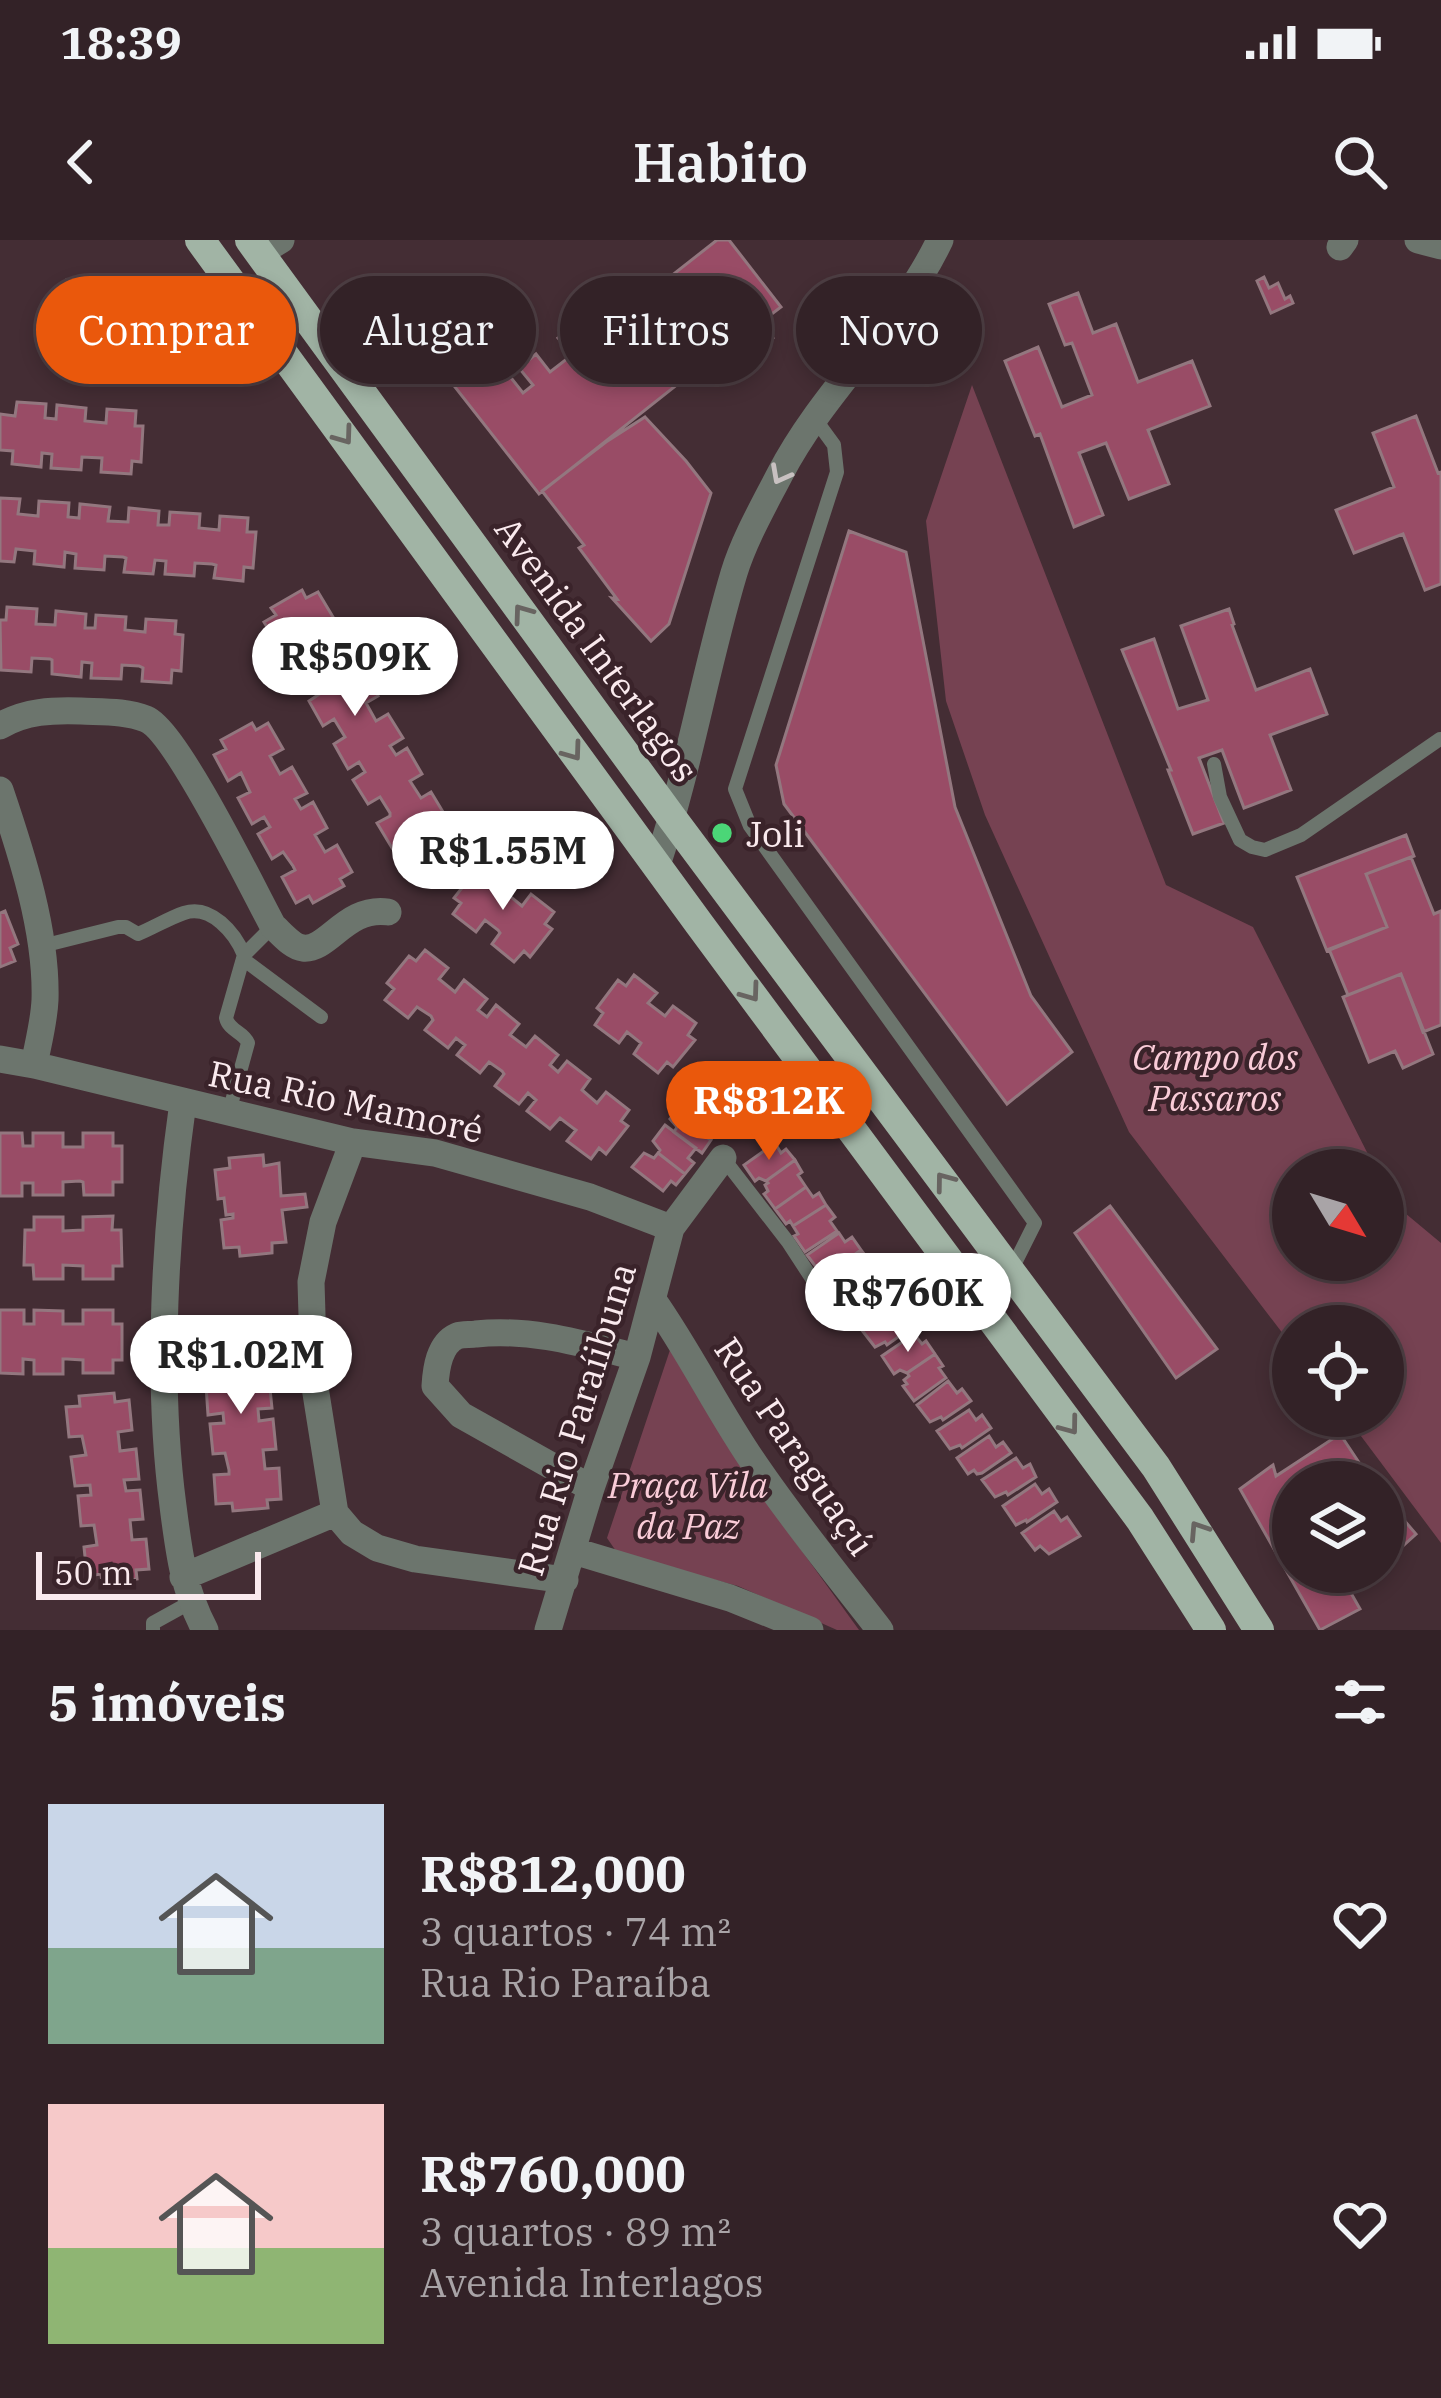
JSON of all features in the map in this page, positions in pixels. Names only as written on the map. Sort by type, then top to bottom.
[{"type":"main road","points":[[200,240],[1139,1519],[1211,1630]]},
{"type":"main road","name":"Avenida Interlagos","points":[[263,244],[672,818],[1156,1467],[1259,1630]]},
{"type":"street","points":[[657,865],[735,568],[782,470],[900,308],[940,240]]},
{"type":"street","points":[[1418,240],[1441,245]]},
{"type":"street","points":[[0,726],[49,710],[114,713],[157,725],[178,752],[273,926],[296,946],[308,948],[361,914],[388,912]]},
{"type":"street","points":[[0,790],[43,946],[45,1002],[34,1065]]},
{"type":"street","name":"Rua Rio Mamoré","points":[[0,1059],[353,1142],[435,1153],[590,1197],[671,1228]]},
{"type":"street","points":[[183,1102],[173,1168],[164,1363],[169,1474],[187,1589],[205,1630]]},
{"type":"street","points":[[353,1142],[323,1222],[311,1282],[314,1381],[335,1513],[352,1534],[377,1548],[416,1559],[565,1580]]},
{"type":"street","points":[[671,1228],[723,1158]]},
{"type":"street","name":"Rua Rio Paraíibuna","points":[[548,1630],[591,1488],[638,1357],[671,1228]]},
{"type":"street","name":"Rua Paraguaçú","points":[[653,1300],[756,1466],[880,1630]]},
{"type":"street","points":[[591,1488],[461,1415],[435,1386],[436,1369],[455,1336],[490,1333],[540,1334],[638,1357]]},
{"type":"street","points":[[187,1589],[335,1513]]},
{"type":"street","points":[[574,1551],[730,1598],[810,1630]]},
{"type":"lane","points":[[815,419],[834,445],[837,472],[735,789],[750,826],[1035,1222],[1011,1271]]},
{"type":"lane","points":[[1214,764],[1220,796],[1240,840],[1265,850],[1301,835],[1440,739]]},
{"type":"lane","points":[[43,946],[118,927],[138,934],[181,914],[208,914],[242,953],[321,1017]]},
{"type":"lane","points":[[229,1113],[248,1043],[226,1018],[242,953],[273,926]]},
{"type":"lane","points":[[723,1158],[788,1242],[839,1320]]},
{"type":"lane","points":[[153,1630],[153,1623],[187,1589]]},
{"type":"green space","name":"Campo dos Passaros","points":[[972,385],[1166,885],[1253,927],[1365,1149],[1272,1149],[1272,1281],[1404,1281],[1404,1212],[1441,1243],[1441,1543],[1404,1494],[1404,1461],[1380,1461],[1362,1437],[1404,1437],[1404,1305],[1272,1305],[1272,1319],[1129,1132],[985,815],[946,701],[926,521]]},
{"type":"green space","name":"Praça Vila da Paz","points":[[670,1350],[747,1475],[859,1630],[837,1630],[738,1586],[618,1554],[607,1538]]},
{"type":"building","points":[[717,240],[729,240],[757,276],[671,276]]},
{"type":"building","points":[[1264,277],[1269,288],[1278,283],[1285,299],[1290,296],[1293,303],[1271,313],[1257,281]]},
{"type":"building","points":[[1078,293],[1093,333],[1116,324],[1138,382],[1192,361],[1210,406],[1148,430],[1169,484],[1129,499],[1106,443],[1079,453],[1103,515],[1074,527],[1040,434],[1035,436],[1005,361],[1038,347],[1062,407],[1092,395],[1072,343],[1065,345],[1049,304]]},
{"type":"building","points":[[536,354],[550,372],[560,364],[560,384],[678,384],[539,494],[453,384],[516,384],[523,393],[536,384]]},
{"type":"building","points":[[17,402],[46,404],[45,418],[56,419],[57,405],[86,408],[85,421],[106,423],[107,409],[136,411],[135,426],[143,426],[141,462],[132,461],[131,474],[101,472],[102,458],[82,457],[81,470],[51,468],[52,454],[42,453],[41,467],[12,464],[13,451],[0,450],[0,414],[15,416]]},
{"type":"building","points":[[1416,416],[1441,472],[1441,584],[1425,590],[1403,534],[1354,553],[1336,510],[1394,487],[1373,433]]},
{"type":"building","points":[[645,417],[711,493],[669,624],[651,641],[612,598],[617,599],[579,548],[584,545],[542,491]]},
{"type":"building","points":[[0,498],[20,499],[18,514],[38,516],[39,501],[69,503],[68,517],[79,518],[80,504],[110,507],[108,521],[128,522],[129,508],[159,511],[158,525],[169,525],[170,512],[200,514],[199,528],[219,530],[220,516],[248,518],[247,532],[256,532],[253,568],[244,567],[243,581],[214,578],[216,565],[212,564],[195,563],[194,576],[165,574],[166,561],[155,560],[153,574],[124,572],[123,557],[105,556],[104,570],[75,568],[76,554],[65,552],[64,567],[34,564],[35,551],[16,549],[14,562],[0,561]]},
{"type":"building","points":[[849,531],[906,552],[955,807],[1031,996],[1072,1052],[1007,1104],[784,804],[776,765]]},
{"type":"building","points":[[302,590],[306,598],[318,592],[333,617],[321,624],[332,643],[343,636],[358,660],[345,667],[351,676],[362,670],[378,696],[366,703],[376,721],[388,714],[403,738],[390,746],[396,755],[407,748],[422,774],[410,781],[421,798],[431,792],[446,817],[434,824],[438,831],[408,850],[403,841],[392,848],[377,823],[390,813],[380,797],[368,804],[353,780],[365,772],[359,762],[348,769],[334,744],[345,737],[334,719],[323,726],[309,701],[321,693],[315,684],[303,691],[288,666],[300,659],[290,641],[279,647],[264,622],[276,615],[271,608]]},
{"type":"building","points":[[7,607],[37,609],[36,624],[55,625],[56,611],[86,614],[85,628],[95,628],[96,615],[126,617],[125,630],[145,632],[146,619],[176,621],[175,634],[183,635],[181,671],[172,670],[171,683],[142,681],[139,666],[122,665],[121,679],[91,678],[92,663],[82,662],[81,677],[52,674],[52,660],[32,658],[31,672],[1,670],[0,620],[6,620]]},
{"type":"building","points":[[1229,609],[1256,690],[1310,669],[1327,714],[1270,735],[1291,790],[1244,808],[1222,750],[1199,758],[1224,823],[1193,834],[1122,650],[1154,639],[1178,709],[1208,700],[1181,626]]},
{"type":"building","points":[[252,723],[256,730],[268,723],[283,749],[270,756],[280,774],[292,767],[307,793],[295,799],[301,809],[313,802],[327,828],[315,835],[325,852],[337,845],[352,872],[340,879],[344,886],[313,903],[309,896],[296,903],[282,877],[295,870],[293,866],[283,852],[272,859],[258,834],[270,827],[264,817],[252,824],[238,798],[250,792],[241,773],[228,781],[214,755],[226,749],[221,740]]},
{"type":"building","points":[[1406,835],[1414,856],[1366,874],[1387,927],[1327,951],[1297,877]]},
{"type":"building","points":[[1411,857],[1434,914],[1441,911],[1441,1025],[1423,1032],[1401,974],[1348,995],[1329,949],[1387,927],[1366,874]]},
{"type":"building","points":[[491,864],[515,882],[506,893],[522,906],[531,894],[554,912],[545,924],[552,929],[530,957],[524,951],[514,962],[492,944],[498,930],[485,920],[476,932],[453,914],[461,903],[454,898],[476,870],[483,875]]},
{"type":"building","points":[[5,911],[18,944],[10,948],[15,961],[0,967],[0,913]]},
{"type":"building","points":[[425,950],[448,968],[439,979],[455,992],[464,980],[487,999],[478,1010],[487,1017],[496,1005],[519,1024],[510,1035],[526,1047],[535,1036],[558,1055],[550,1065],[558,1072],[567,1061],[590,1079],[582,1090],[597,1103],[606,1092],[629,1110],[621,1121],[628,1126],[606,1154],[599,1148],[591,1159],[567,1141],[576,1130],[560,1118],[550,1129],[527,1111],[536,1100],[528,1093],[519,1104],[495,1086],[502,1071],[489,1062],[480,1073],[457,1055],[465,1045],[456,1038],[448,1048],[425,1030],[431,1016],[417,1007],[408,1018],[385,1000],[394,989],[387,983],[409,956],[416,961]]},
{"type":"building","points":[[1401,974],[1433,1054],[1403,1068],[1395,1051],[1369,1062],[1343,997]]},
{"type":"building","points":[[634,975],[657,993],[648,1003],[665,1016],[673,1006],[696,1023],[688,1035],[695,1040],[673,1067],[667,1062],[658,1073],[634,1054],[641,1043],[627,1032],[619,1043],[595,1025],[603,1013],[597,1008],[618,980],[626,986]]},
{"type":"building","points":[[707,1071],[734,1083],[712,1110],[708,1107],[699,1115],[683,1103]]},
{"type":"building","points":[[734,1083],[745,1091],[740,1098],[751,1105],[727,1135],[711,1123],[716,1112],[712,1110]]},
{"type":"building","points":[[683,1103],[714,1126],[702,1153],[674,1132],[677,1127],[670,1119]]},
{"type":"building","points":[[665,1125],[696,1148],[688,1158],[694,1163],[685,1174],[658,1153],[653,1141]]},
{"type":"building","points":[[0,1133],[22,1133],[23,1146],[33,1146],[33,1133],[63,1133],[63,1147],[83,1147],[83,1133],[113,1133],[113,1146],[122,1146],[122,1182],[113,1182],[113,1195],[84,1195],[80,1181],[63,1182],[63,1195],[33,1195],[33,1183],[22,1183],[22,1196],[0,1196]]},
{"type":"building","points":[[775,1143],[781,1153],[786,1149],[795,1160],[766,1181],[755,1181],[744,1165]]},
{"type":"building","points":[[644,1153],[654,1158],[658,1153],[685,1174],[663,1191],[632,1167]]},
{"type":"building","points":[[263,1155],[264,1166],[279,1163],[281,1196],[305,1194],[307,1207],[282,1210],[286,1242],[272,1243],[272,1253],[240,1256],[239,1247],[224,1248],[221,1220],[233,1214],[226,1215],[224,1198],[218,1199],[215,1170],[230,1168],[229,1158]]},
{"type":"building","points":[[795,1160],[806,1187],[775,1209],[764,1194],[766,1181]]},
{"type":"building","points":[[806,1187],[813,1197],[819,1193],[826,1205],[793,1226],[790,1221],[786,1224],[775,1209]]},
{"type":"building","points":[[826,1205],[835,1217],[830,1221],[837,1231],[805,1252],[793,1226]]},
{"type":"building","points":[[1110,1206],[1217,1349],[1176,1378],[1075,1233]]},
{"type":"building","points":[[113,1216],[112,1230],[121,1230],[122,1266],[113,1266],[113,1279],[83,1279],[83,1266],[63,1265],[63,1279],[34,1279],[33,1265],[24,1265],[25,1230],[34,1230],[34,1217],[63,1217],[63,1231],[83,1230],[83,1217]]},
{"type":"building","points":[[839,1233],[845,1242],[852,1237],[861,1250],[827,1274],[819,1271],[807,1255]]},
{"type":"building","points":[[861,1250],[870,1262],[864,1266],[871,1275],[838,1297],[826,1281],[827,1274]]},
{"type":"building","points":[[873,1277],[880,1286],[885,1282],[894,1294],[865,1314],[852,1316],[840,1299]]},
{"type":"building","points":[[893,1307],[902,1318],[908,1314],[915,1325],[887,1345],[875,1347],[861,1329]]},
{"type":"building","points":[[0,1310],[24,1310],[24,1324],[34,1324],[34,1310],[63,1311],[63,1324],[83,1324],[83,1310],[113,1310],[113,1324],[122,1324],[122,1360],[113,1360],[113,1373],[83,1373],[83,1360],[63,1359],[63,1374],[34,1374],[34,1360],[23,1359],[23,1374],[0,1373]]},
{"type":"building","points":[[250,1322],[251,1331],[265,1330],[267,1360],[252,1361],[254,1380],[269,1379],[272,1408],[258,1409],[259,1421],[273,1419],[276,1449],[263,1450],[265,1469],[279,1468],[281,1499],[267,1500],[268,1508],[233,1511],[232,1503],[216,1504],[214,1475],[229,1474],[229,1470],[225,1453],[213,1454],[210,1424],[224,1423],[223,1413],[208,1415],[206,1385],[218,1384],[217,1370],[213,1362],[203,1363],[200,1335],[215,1334],[214,1325]]},
{"type":"building","points":[[914,1334],[935,1354],[907,1373],[894,1374],[882,1356]]},
{"type":"building","points":[[935,1354],[946,1378],[914,1401],[903,1386],[907,1373]]},
{"type":"building","points":[[948,1381],[971,1401],[943,1420],[930,1422],[917,1405]]},
{"type":"building","points":[[114,1393],[115,1402],[129,1400],[132,1430],[118,1432],[120,1451],[136,1449],[139,1479],[124,1480],[126,1491],[140,1490],[143,1519],[130,1520],[132,1540],[146,1539],[149,1569],[136,1570],[137,1579],[102,1583],[101,1574],[87,1576],[84,1547],[97,1545],[94,1525],[81,1526],[78,1496],[91,1495],[90,1485],[75,1486],[71,1457],[86,1455],[82,1436],[69,1437],[66,1407],[80,1406],[79,1396]]},
{"type":"building","points":[[969,1410],[976,1420],[982,1415],[991,1428],[962,1448],[950,1449],[937,1431]]},
{"type":"building","points":[[989,1436],[996,1447],[1003,1442],[1011,1453],[982,1473],[968,1474],[957,1458]]},
{"type":"building","points":[[1342,1437],[1358,1461],[1299,1461]]},
{"type":"building","points":[[1016,1458],[1023,1468],[1030,1464],[1036,1477],[1008,1495],[995,1497],[982,1480]]},
{"type":"building","points":[[1272,1466],[1272,1545],[1240,1489]]},
{"type":"building","points":[[1035,1484],[1042,1494],[1049,1489],[1057,1502],[1016,1525],[1003,1506]]},
{"type":"building","points":[[1054,1511],[1061,1521],[1067,1517],[1080,1536],[1049,1554],[1040,1546],[1035,1550],[1022,1533]]},
{"type":"building","points":[[1404,1520],[1416,1534],[1404,1545]]},
{"type":"building","points":[[1299,1593],[1351,1593],[1360,1609],[1320,1630]]},
{"type":"place","name":"Joli","points":[[722,833]]}]
